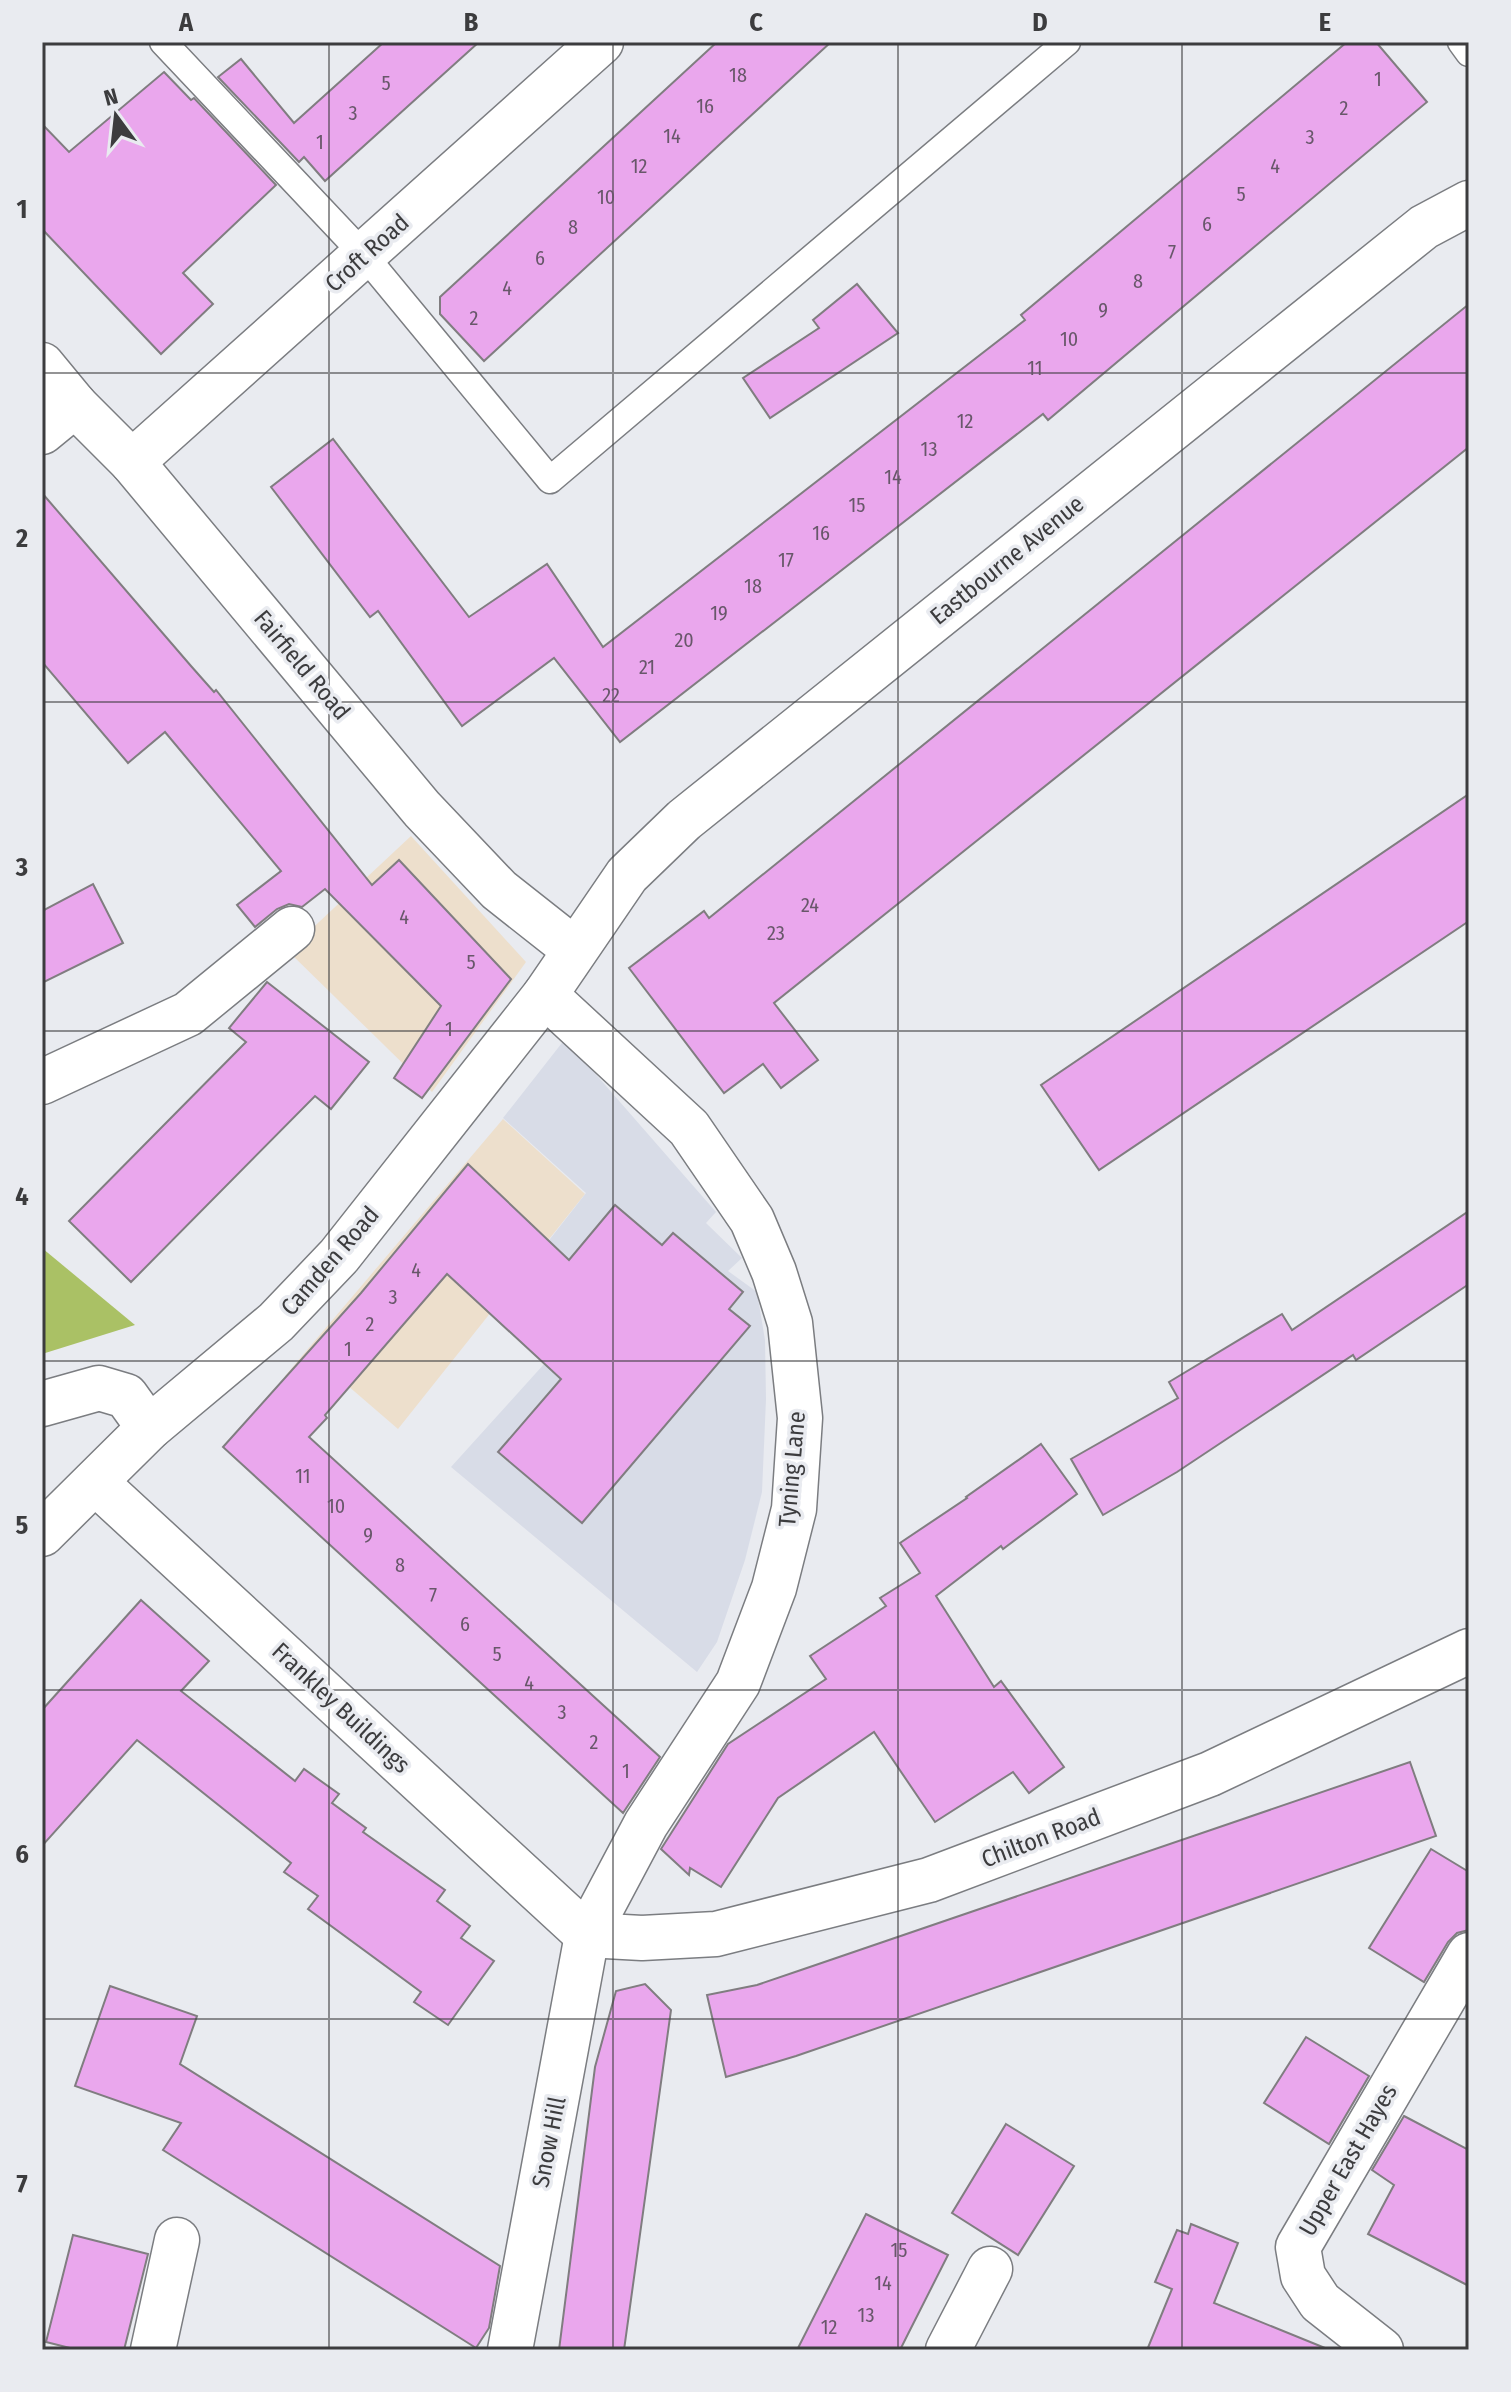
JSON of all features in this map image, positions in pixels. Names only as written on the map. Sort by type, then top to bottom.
[{"type":"street","name":"Croft Road","points":[[132,462],[601,42]]},
{"type":"street","name":"Eastbourne Avenue","points":[[575,950],[627,875],[684,820],[1424,227],[1469,203]]},
{"type":"street","name":"Fairfield Road","points":[[42,365],[75,405],[132,462],[422,809],[499,890],[575,950]]},
{"type":"street","points":[[42,432],[75,405]]},
{"type":"street","points":[[42,1082],[188,1014],[292,929]]},
{"type":"street","name":"Camden Road","points":[[42,1534],[149,1428],[276,1322],[339,1256],[545,995],[575,950]]},
{"type":"street","name":"Tyning Lane","points":[[545,995],[689,1128],[752,1220],[774,1272],[790,1323],[800,1418],[794,1509],[774,1588],[738,1683],[646,1824],[587,1935]]},
{"type":"street","points":[[42,1404],[99,1388],[126,1396],[149,1428]]},
{"type":"street","name":"Frankley Buildings","points":[[95,1482],[587,1935]]},
{"type":"street","name":"Chilton Road","points":[[587,1935],[642,1938],[716,1934],[929,1880],[1210,1774],[1469,1651]]},
{"type":"street","name":"Snow Hill","points":[[510,2350],[587,1935]]},
{"type":"street","name":"Upper East Hayes","points":[[1381,2350],[1320,2302],[1303,2276],[1298,2247],[1469,1955]]},
{"type":"street","points":[[153,2350],[177,2240]]},
{"type":"street","points":[[948,2350],[990,2269]]},
{"type":"lane","points":[[163,42],[364,255],[550,480],[1067,42]]},
{"type":"lane","points":[[1461,42],[1469,53]]},
{"type":"shaded area","points":[[411,836],[526,962],[432,1092],[288,951]]},
{"type":"shaded area","points":[[565,1039],[716,1212],[706,1223],[742,1258],[728,1271],[757,1292],[765,1340],[762,1492],[745,1560],[717,1642],[697,1672],[451,1467],[572,1333],[518,1280],[586,1193],[503,1118]]},
{"type":"shaded area","points":[[503,1119],[585,1194],[398,1429],[340,1379],[317,1407],[285,1376]]},
{"type":"green space","points":[[42,1248],[135,1325],[42,1354]]},
{"type":"building","points":[[384,42],[479,42],[325,181],[304,157],[299,162],[218,77],[241,59],[294,123]]},
{"type":"building","points":[[717,42],[831,42],[484,361],[440,314],[440,297]]},
{"type":"building","points":[[1347,42],[1376,42],[1427,102],[1048,420],[1043,414],[620,742],[554,658],[462,726],[378,611],[370,617],[271,487],[333,439],[469,617],[547,564],[603,647],[1025,320],[1021,315]]},
{"type":"building","points":[[164,72],[191,100],[194,98],[276,185],[183,273],[213,304],[161,354],[42,229],[42,124],[69,152]]},
{"type":"building","points":[[857,284],[898,333],[770,418],[743,378],[819,328],[813,320]]},
{"type":"building","points":[[1469,304],[1469,447],[774,1003],[818,1060],[781,1088],[763,1064],[724,1093],[629,968],[704,911],[709,918]]},
{"type":"building","points":[[42,493],[191,666],[214,692],[216,690],[372,885],[399,860],[511,979],[422,1098],[394,1078],[441,1006],[325,889],[302,907],[289,904],[277,909],[255,927],[237,905],[281,871],[165,732],[128,763],[42,662]]},
{"type":"building","points":[[1469,794],[1469,921],[1099,1170],[1041,1085]]},
{"type":"building","points":[[93,884],[123,943],[42,983],[42,911]]},
{"type":"building","points":[[267,982],[369,1062],[331,1109],[315,1096],[131,1282],[69,1221],[246,1042],[229,1028]]},
{"type":"building","points":[[468,1164],[569,1260],[615,1205],[662,1245],[673,1233],[743,1292],[729,1309],[750,1326],[582,1523],[498,1452],[561,1379],[447,1274],[309,1437],[660,1757],[623,1813],[223,1447],[361,1293]]},
{"type":"building","points":[[1469,1211],[1469,1284],[1356,1360],[1353,1355],[1177,1472],[1103,1515],[1071,1459],[1178,1398],[1169,1382],[1282,1314],[1292,1330]]},
{"type":"building","points":[[1041,1444],[1077,1494],[1003,1549],[1001,1546],[936,1596],[994,1687],[1001,1681],[1064,1767],[1029,1793],[1013,1772],[935,1822],[874,1732],[778,1798],[721,1887],[690,1868],[689,1875],[661,1849],[728,1744],[826,1679],[810,1656],[886,1606],[880,1598],[920,1573],[900,1543]]},
{"type":"building","points":[[141,1600],[209,1661],[181,1691],[295,1781],[304,1769],[339,1794],[332,1803],[366,1828],[363,1832],[445,1890],[437,1901],[470,1926],[461,1938],[494,1961],[448,2025],[414,2002],[421,1992],[308,1909],[318,1896],[284,1872],[291,1863],[137,1740],[42,1846],[42,1710]]},
{"type":"building","points":[[1410,1762],[1436,1836],[796,2056],[726,2077],[707,1995],[757,1985]]},
{"type":"building","points":[[1431,1849],[1469,1872],[1469,1930],[1457,1933],[1448,1942],[1424,1982],[1369,1948]]},
{"type":"building","points":[[645,1984],[671,2010],[624,2350],[559,2350],[595,2067],[616,1991]]},
{"type":"building","points":[[110,1986],[197,2016],[180,2064],[500,2266],[489,2328],[476,2348],[163,2150],[181,2123],[75,2086]]},
{"type":"building","points":[[1306,2037],[1369,2076],[1329,2144],[1264,2103]]},
{"type":"building","points":[[1404,2116],[1469,2150],[1469,2286],[1368,2234],[1394,2185],[1372,2170]]},
{"type":"building","points":[[1006,2124],[1074,2166],[1018,2255],[952,2213]]},
{"type":"building","points":[[866,2214],[948,2255],[900,2350],[797,2350]]},
{"type":"building","points":[[1191,2224],[1238,2243],[1214,2303],[1325,2350],[1147,2350],[1172,2289],[1155,2282],[1177,2230],[1188,2234]]},
{"type":"building","points":[[73,2235],[148,2254],[124,2350],[78,2350],[46,2342]]}]
